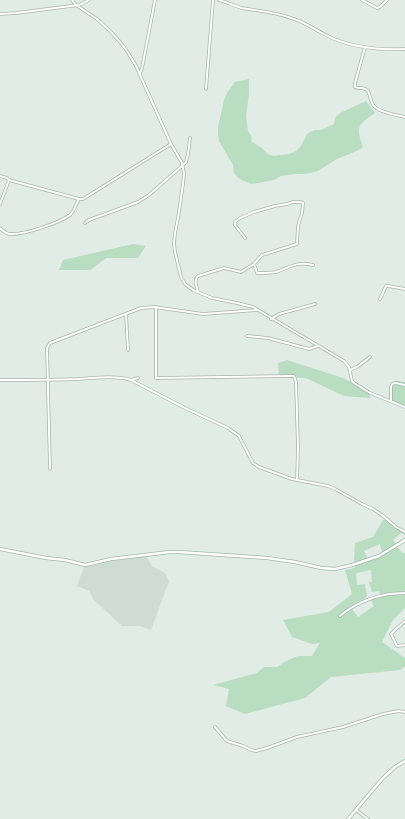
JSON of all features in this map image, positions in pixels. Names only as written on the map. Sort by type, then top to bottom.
[{"type":"street","points":[[72,0],[76,5],[97,19],[118,39],[131,57],[182,166],[184,174],[183,184],[174,240],[175,252],[181,277],[185,284],[212,298],[245,305],[257,310],[344,361],[349,367],[354,384],[370,393],[405,407]]},
{"type":"street","points":[[0,14],[76,5],[82,4],[89,0]]},
{"type":"street","points":[[140,74],[155,0]]},
{"type":"street","points":[[206,89],[213,0]]},
{"type":"street","points":[[219,0],[241,8],[272,12],[290,17],[333,38],[356,45],[379,49],[405,50]]},
{"type":"street","points":[[362,0],[377,8],[387,0]]},
{"type":"street","points":[[366,47],[355,83],[355,88],[367,90],[371,103],[377,109],[405,117]]},
{"type":"street","points":[[85,223],[89,220],[138,202],[149,195],[186,162],[190,138]]},
{"type":"street","points":[[0,176],[9,180],[79,199],[86,197],[171,144]]},
{"type":"street","points":[[0,204],[9,180]]},
{"type":"street","points":[[0,228],[9,234],[15,234],[58,222],[72,214],[79,199]]},
{"type":"street","points":[[198,292],[195,280],[198,276],[224,268],[241,272],[254,264],[262,254],[297,244],[298,226],[303,204],[300,202],[293,202],[254,212],[240,218],[235,222],[235,225],[246,238]]},
{"type":"street","points":[[254,264],[257,273],[274,272],[298,264],[305,263],[313,265]]},
{"type":"street","points":[[380,299],[386,286],[405,289]]},
{"type":"street","points":[[271,319],[279,314],[315,304]]},
{"type":"street","points":[[50,469],[47,348],[50,343],[140,308],[156,307],[203,314],[257,310]]},
{"type":"street","points":[[156,307],[156,378],[294,376],[296,382],[298,446],[297,480]]},
{"type":"street","points":[[126,314],[128,350]]},
{"type":"street","points":[[247,336],[268,338],[309,349],[318,345]]},
{"type":"street","points":[[350,370],[357,367],[370,357]]},
{"type":"street","points":[[0,380],[123,378],[131,380],[228,428],[239,436],[254,463],[259,467],[297,480],[328,486],[335,489],[377,512],[405,532]]},
{"type":"street","points":[[131,380],[138,378]]},
{"type":"street","points":[[391,401],[392,384],[396,383],[405,385]]},
{"type":"street","points":[[0,549],[65,560],[84,566],[111,559],[180,552],[266,558],[295,562],[312,567],[327,569],[346,567],[379,556],[405,540]]},
{"type":"street","points":[[340,616],[352,607],[369,600],[389,594],[405,593]]},
{"type":"street","points":[[405,621],[391,634],[396,644],[399,646],[405,645]]},
{"type":"street","points":[[215,727],[227,741],[256,751],[297,737],[343,727],[383,714],[399,711],[405,712]]},
{"type":"street","points":[[348,819],[387,774],[405,761]]},
{"type":"street","points":[[356,810],[368,819]]},
{"type":"shaded area","points":[[146,556],[152,566],[165,573],[169,581],[151,630],[140,626],[122,626],[94,600],[89,591],[77,586],[84,567],[122,559]]},
{"type":"green space","points":[[249,79],[249,94],[246,116],[248,131],[252,137],[251,141],[268,154],[274,156],[289,154],[296,151],[301,146],[307,134],[314,130],[321,130],[334,124],[335,118],[340,113],[366,101],[375,113],[361,124],[359,135],[363,147],[337,159],[318,171],[311,173],[281,176],[274,180],[251,184],[238,178],[234,173],[233,165],[219,141],[218,127],[227,93],[235,82]]},
{"type":"green space","points":[[133,244],[146,246],[138,258],[106,258],[90,270],[59,270],[63,260]]},
{"type":"green space","points":[[287,360],[343,378],[370,392],[370,398],[344,396],[306,378],[279,377],[278,363]]},
{"type":"green space","points":[[396,381],[405,382],[405,407],[390,400],[391,387]]},
{"type":"green space","points":[[383,520],[391,520],[394,524],[405,531],[405,535],[401,533],[393,540],[402,553],[405,552],[405,608],[393,620],[382,642],[405,658],[405,666],[400,670],[331,677],[305,698],[245,714],[226,706],[229,689],[213,685],[257,673],[264,667],[277,667],[298,656],[312,656],[320,643],[312,644],[292,637],[283,620],[329,612],[352,594],[345,570],[355,568],[355,543],[373,537]],"holes":[[[380,544],[383,555],[369,561],[364,551]],[[371,570],[372,582],[369,582],[372,592],[379,591],[381,596],[371,600],[374,606],[358,617],[351,607],[367,597],[365,584],[357,585],[356,573]]]}]
